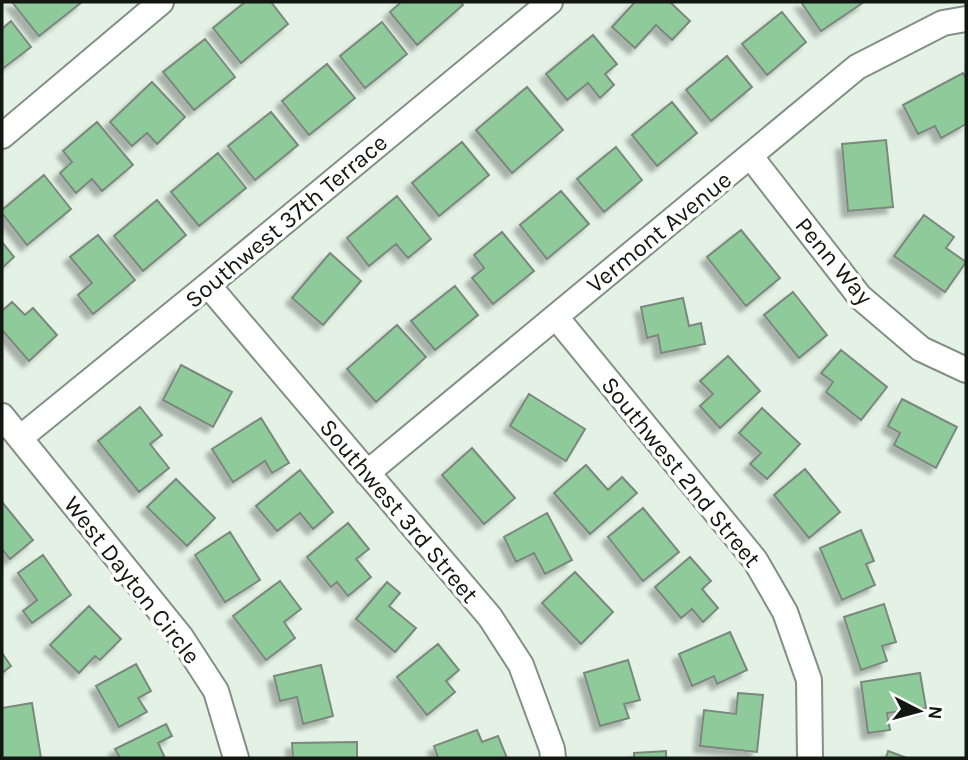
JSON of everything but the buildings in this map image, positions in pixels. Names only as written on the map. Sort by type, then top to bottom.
[{"type":"street","points":[[2,136],[162,2]]},
{"type":"street","name":"Southwest 37th Terrace","points":[[20,438],[550,2]]},
{"type":"street","name":"Vermont Avenue","points":[[367,473],[857,67],[943,23],[966,19]]},
{"type":"street","name":"Penn Way","points":[[751,157],[860,297],[921,349],[966,370]]},
{"type":"street","name":"Southwest 3rd Street","points":[[208,285],[490,617],[521,665],[553,758]]},
{"type":"street","name":"Southwest 2nd Street","points":[[556,317],[755,560],[785,612],[809,680],[810,758]]},
{"type":"street","name":"West Dayton Circle","points":[[2,416],[181,636],[216,691],[236,758]]}]
